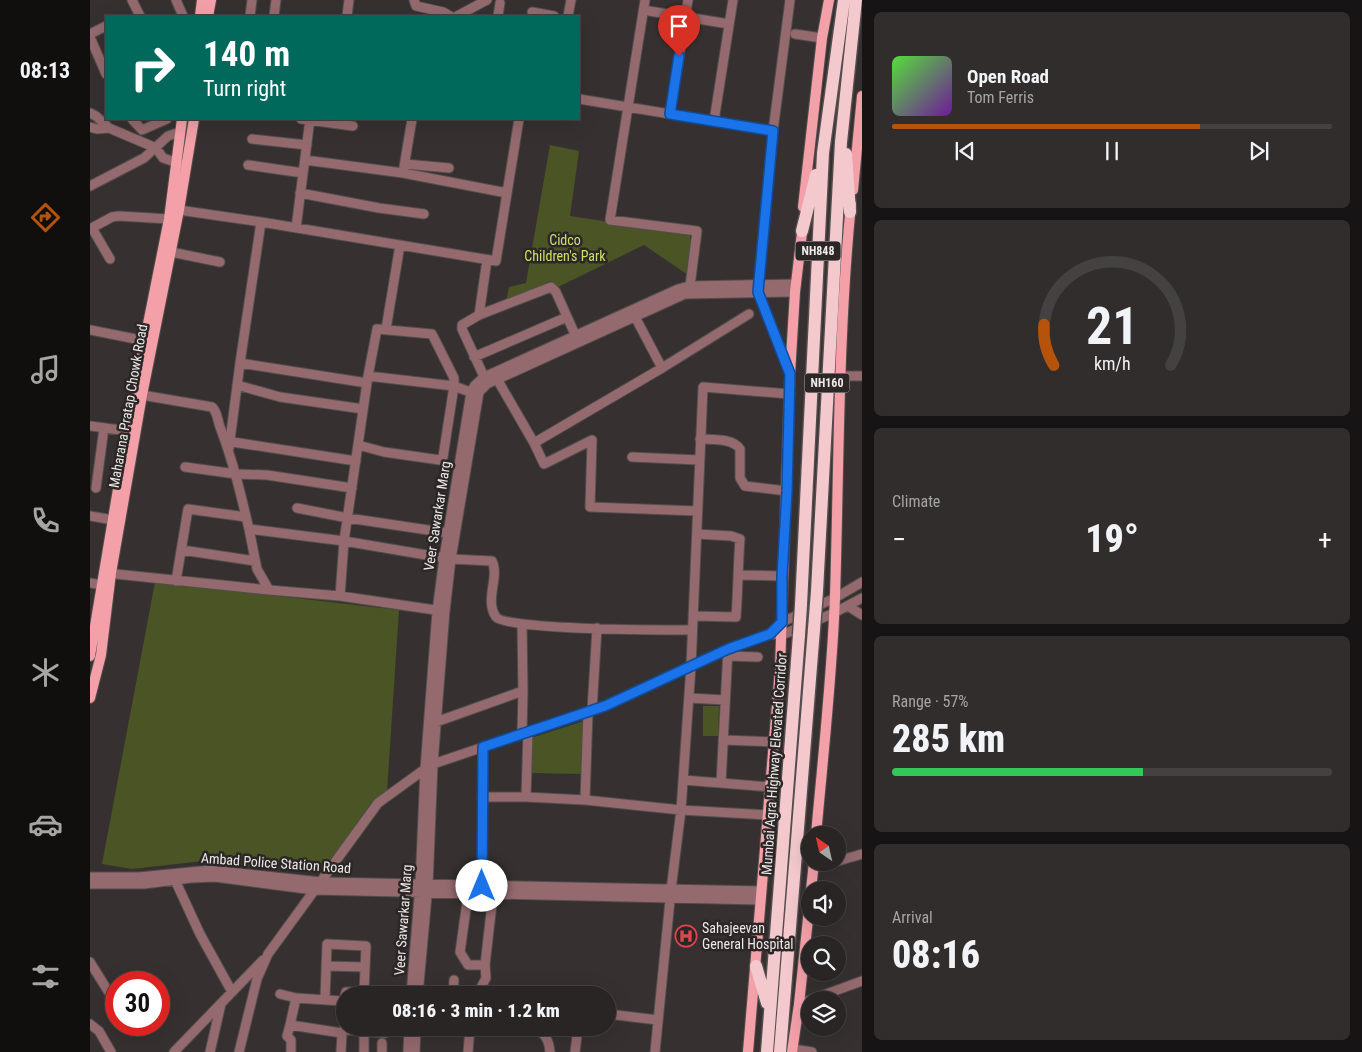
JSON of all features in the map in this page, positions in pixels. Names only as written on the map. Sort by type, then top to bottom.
[{"type":"highway","name":"Mumbai Agra Highway Elevated Corridor","points":[[766,1052],[801,605],[823,153],[844,0]]},
{"type":"highway","name":"Mumbai Agra Highway Elevated Corridor","points":[[780,1052],[814,629],[839,175],[856,0]]},
{"type":"highway","points":[[842,135],[848,163],[850,212]]},
{"type":"highway","points":[[802,231],[823,153]]},
{"type":"highway","points":[[756,966],[770,1011]]},
{"type":"main road","points":[[200,15],[202,0]]},
{"type":"main road","points":[[208,15],[211,0]]},
{"type":"main road","points":[[748,1052],[782,635],[782,576],[795,288],[822,38],[829,0]]},
{"type":"main road","points":[[817,826],[835,598],[840,376],[850,212],[858,170],[862,96]]},
{"type":"main road","name":"Maharana Pratap Chowk Road","points":[[148,341],[171,252],[175,163],[182,120]]},
{"type":"main road","name":"Maharana Pratap Chowk Road","points":[[93,653],[148,341],[173,213],[186,165],[194,120]]},
{"type":"main road","name":"Maharana Pratap Chowk Road","points":[[117,521],[128,431],[138,395]]},
{"type":"main road","name":"Maharana Pratap Chowk Road","points":[[90,698],[93,653],[102,585],[107,573]]},
{"type":"main road","points":[[793,1050],[807,926]]},
{"type":"street","points":[[132,0],[139,14]]},
{"type":"street","points":[[176,0],[183,15]]},
{"type":"street","points":[[250,15],[252,0]]},
{"type":"street","points":[[274,15],[276,0]]},
{"type":"street","points":[[347,15],[349,0]]},
{"type":"street","points":[[414,0],[416,6],[444,12],[448,15]]},
{"type":"street","points":[[459,15],[486,0]]},
{"type":"street","points":[[568,15],[571,0]]},
{"type":"street","points":[[645,0],[610,220],[697,231],[690,286]]},
{"type":"street","points":[[670,114],[688,0]]},
{"type":"street","points":[[714,121],[733,0]]},
{"type":"street","points":[[790,0],[773,131],[758,288],[790,374]]},
{"type":"street","points":[[498,15],[500,3]]},
{"type":"street","points":[[649,11],[729,24]]},
{"type":"street","points":[[532,12],[548,15]]},
{"type":"street","points":[[105,27],[90,35],[105,72]]},
{"type":"street","points":[[795,34],[822,38]]},
{"type":"street","points":[[97,52],[105,48]]},
{"type":"street","points":[[580,99],[773,131]]},
{"type":"street","points":[[90,113],[109,128],[156,148],[163,158],[186,165]]},
{"type":"street","points":[[133,120],[142,130],[165,120]]},
{"type":"street","points":[[296,228],[310,120]]},
{"type":"street","points":[[316,120],[354,126]]},
{"type":"street","points":[[404,168],[412,120]]},
{"type":"street","points":[[110,259],[91,229],[119,216],[173,213],[261,222],[496,261],[520,120]]},
{"type":"street","points":[[90,127],[97,129],[109,128]]},
{"type":"street","points":[[90,186],[144,158],[168,136],[180,132]]},
{"type":"street","points":[[252,139],[307,145]]},
{"type":"street","points":[[305,160],[404,168],[449,168]]},
{"type":"street","points":[[248,165],[303,173]]},
{"type":"street","points":[[404,168],[507,193]]},
{"type":"street","points":[[300,193],[379,208],[392,208],[424,214]]},
{"type":"street","points":[[228,444],[261,222]]},
{"type":"street","points":[[386,329],[400,245]]},
{"type":"street","points":[[171,252],[220,262]]},
{"type":"street","points":[[479,315],[487,260]]},
{"type":"street","points":[[633,314],[678,289],[690,286],[795,288]]},
{"type":"street","points":[[486,380],[462,329],[462,325],[479,315],[551,287],[556,292],[577,339]]},
{"type":"street","points":[[240,363],[368,379],[454,386],[474,393],[481,388],[486,380],[633,314],[688,294],[758,288]]},
{"type":"street","points":[[633,314],[662,368]]},
{"type":"street","points":[[534,443],[662,368],[749,314]]},
{"type":"street","points":[[474,357],[567,317]]},
{"type":"street","points":[[340,596],[344,541],[363,409],[377,328],[432,334],[454,377],[443,457],[440,460],[384,452],[358,445]]},
{"type":"street","points":[[90,330],[148,341]]},
{"type":"street","points":[[486,380],[497,379],[577,339]]},
{"type":"street","points":[[840,376],[862,376]]},
{"type":"street","points":[[497,379],[544,464],[592,440],[590,507],[697,511]]},
{"type":"street","points":[[237,385],[280,397],[363,409]]},
{"type":"street","points":[[655,1052],[681,810],[691,666],[703,387],[790,394]]},
{"type":"street","name":"Veer Sawarkar Marg","points":[[448,558],[448,533],[474,393]]},
{"type":"street","name":"Veer Sawarkar Marg","points":[[413,986],[423,889],[429,766],[441,611],[474,393]]},
{"type":"street","points":[[138,395],[212,407],[217,412],[236,474],[257,569],[269,590]]},
{"type":"street","points":[[90,426],[128,431]]},
{"type":"street","points":[[96,488],[104,428]]},
{"type":"street","points":[[700,440],[725,441],[737,445],[740,449],[740,478],[745,486],[787,491]]},
{"type":"street","points":[[228,444],[356,461]]},
{"type":"street","points":[[632,457],[699,460]]},
{"type":"street","points":[[90,461],[100,463]]},
{"type":"street","points":[[185,467],[236,474],[267,475],[352,488]]},
{"type":"street","points":[[297,508],[348,518],[448,533]]},
{"type":"street","points":[[176,581],[188,509],[246,516]]},
{"type":"street","points":[[90,516],[117,521]]},
{"type":"street","points":[[249,529],[344,541],[448,558],[492,561],[494,570],[492,603],[495,616],[500,621],[597,628],[692,630]]},
{"type":"street","points":[[693,616],[736,617],[739,575],[740,539],[731,536],[697,534]]},
{"type":"street","points":[[182,550],[255,561]]},
{"type":"street","points":[[107,573],[340,596],[441,611]]},
{"type":"street","points":[[739,575],[782,576]]},
{"type":"street","points":[[174,1052],[268,954],[378,803],[429,766],[605,706],[691,666],[770,634],[782,622],[835,598],[862,582]]},
{"type":"street","points":[[90,583],[102,585]]},
{"type":"street","points":[[770,634],[782,635],[834,613],[862,598]]},
{"type":"street","points":[[848,606],[862,615]]},
{"type":"street","name":"Veer Sawarkar Marg","points":[[429,766],[436,722],[441,611]]},
{"type":"street","points":[[522,624],[526,797]]},
{"type":"street","points":[[585,800],[597,628]]},
{"type":"street","points":[[728,652],[758,657]]},
{"type":"street","points":[[721,783],[728,652]]},
{"type":"street","points":[[436,722],[523,691]]},
{"type":"street","points":[[689,698],[725,700]]},
{"type":"street","points":[[723,740],[774,742]]},
{"type":"street","points":[[482,886],[483,747]]},
{"type":"street","points":[[683,780],[770,787]]},
{"type":"street","points":[[482,797],[585,800],[681,810],[767,815]]},
{"type":"street","points":[[846,859],[862,854]]},
{"type":"street","name":"Ambad Police Station Road","points":[[90,878],[139,877],[211,870],[321,882],[423,889],[468,895],[671,894]]},
{"type":"street","name":"Ambad Police Station Road","points":[[90,884],[144,884],[215,877],[314,890],[423,889],[482,886],[761,896]]},
{"type":"street","points":[[175,880],[200,934],[232,992]]},
{"type":"street","points":[[468,895],[460,952],[468,965],[486,965]]},
{"type":"street","points":[[482,986],[486,978],[493,895]]},
{"type":"street","points":[[325,999],[327,944],[366,946],[364,986]]},
{"type":"street","points":[[240,1052],[257,979],[268,954]]},
{"type":"street","points":[[90,962],[105,986]]},
{"type":"street","points":[[326,966],[365,968]]},
{"type":"street","name":"Veer Sawarkar Marg","points":[[416,968],[417,986]]},
{"type":"street","points":[[454,980],[454,986]]},
{"type":"street","points":[[799,1004],[862,981]]},
{"type":"street","points":[[280,994],[296,998],[336,1000]]},
{"type":"street","points":[[291,1052],[291,1040],[287,1036],[296,998]]},
{"type":"street","points":[[210,1052],[221,1004]]},
{"type":"street","points":[[616,1015],[658,1020]]},
{"type":"street","points":[[90,1024],[99,1031],[111,1052]]},
{"type":"street","points":[[290,1025],[342,1033],[341,1052]]},
{"type":"street","points":[[408,1052],[409,1036]]},
{"type":"street","points":[[414,1052],[415,1036]]},
{"type":"street","points":[[468,1052],[469,1036]]},
{"type":"street","points":[[546,1036],[550,1052]]},
{"type":"street","points":[[576,1052],[577,1036]]},
{"type":"street","points":[[364,1037],[364,1052]]},
{"type":"street","points":[[793,1050],[812,1052]]},
{"type":"green space","name":"Cidco Children's Park","points":[[550,145],[579,151],[570,216],[690,234],[691,277],[644,245],[554,289],[551,281],[506,301],[509,287],[526,283]]},
{"type":"green space","points":[[155,582],[399,610],[387,792],[372,802],[325,874],[203,861],[132,869],[102,864]]},
{"type":"green space","points":[[703,706],[719,706],[718,736],[703,736]]},
{"type":"green space","points":[[584,721],[582,774],[532,773],[531,738]]},
{"type":"place","name":"Sahajeevan General Hospital","points":[[686,936]]},
{"type":"route","points":[[482,886],[483,747],[605,706],[728,649],[770,634],[782,622],[790,374],[758,292],[773,131],[670,114],[679,56]]}]
